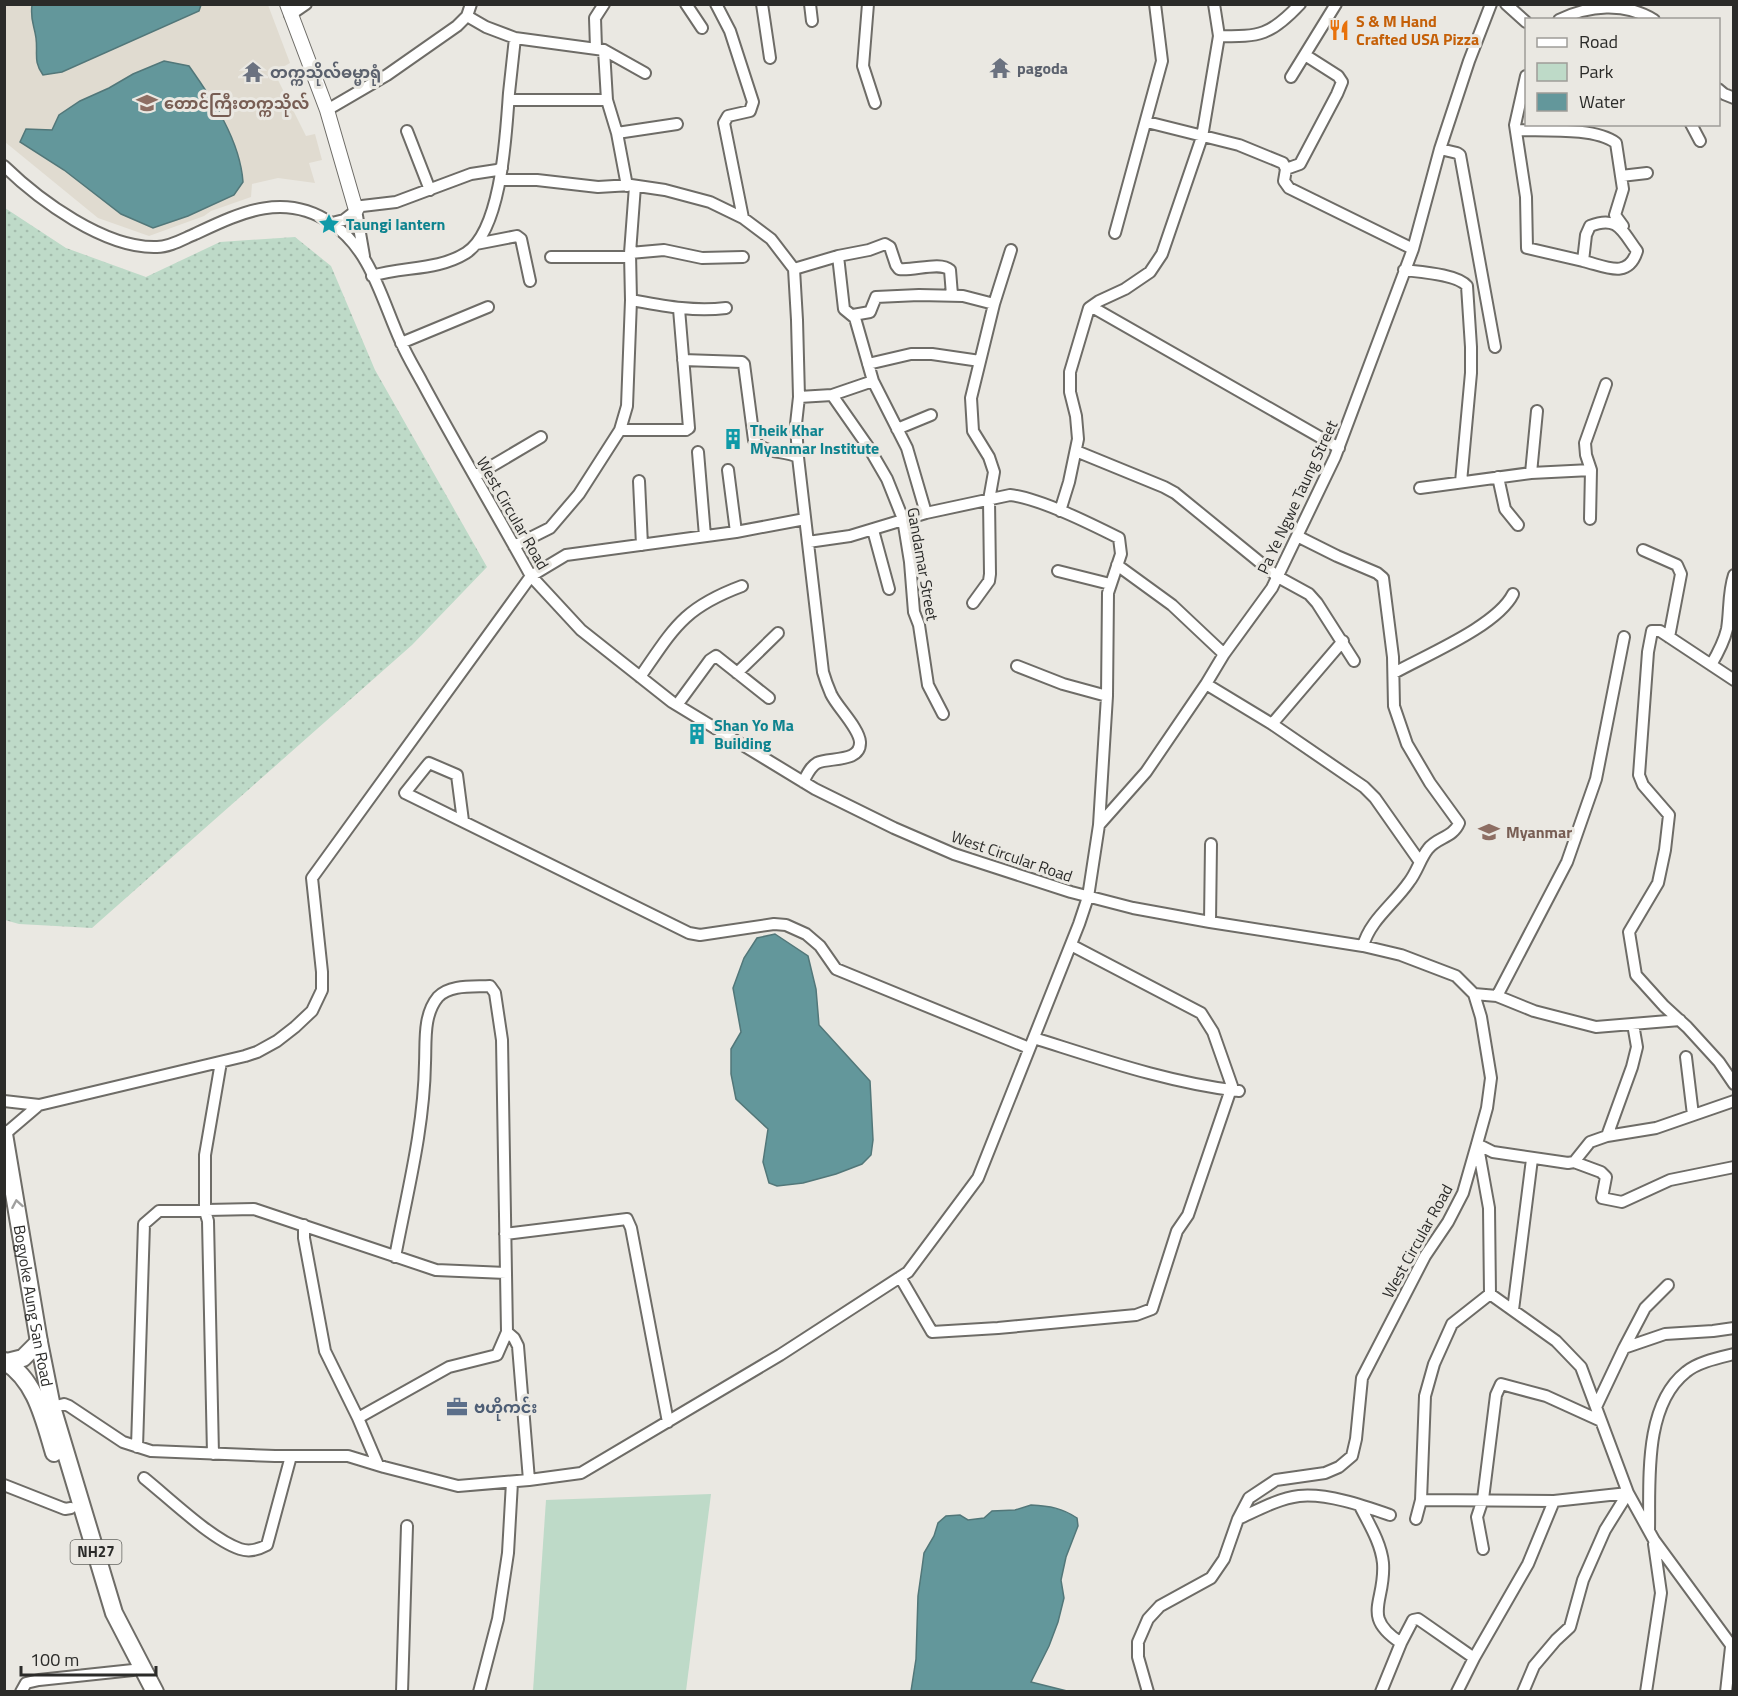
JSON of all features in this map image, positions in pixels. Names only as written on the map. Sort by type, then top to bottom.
[{"type":"highway","name":"Bogyoke Aung San Road","points":[[4,1134],[52,1407]]},
{"type":"highway","points":[[6,1362],[23,1358],[39,1342]]},
{"type":"highway","name":"Bogyoke Aung San Road","points":[[6,1362],[25,1380],[39,1402],[74,1514]]},
{"type":"highway","name":"NH27","points":[[52,1407],[114,1613],[155,1692]]},
{"type":"highway","name":"NH27","points":[[74,1514],[111,1629],[144,1692]]},
{"type":"main road","points":[[288,10],[327,110],[356,210]]},
{"type":"street","points":[[288,10],[306,4]]},
{"type":"street","points":[[327,110],[387,75],[467,16],[471,4]]},
{"type":"street","points":[[514,546],[550,528],[579,494],[620,430],[627,406],[631,300],[631,186],[607,100],[595,18],[604,4]]},
{"type":"street","points":[[686,4],[702,28]]},
{"type":"street","points":[[716,4],[730,31],[753,102],[750,111],[728,116],[724,123],[743,218]]},
{"type":"street","points":[[762,4],[770,58]]},
{"type":"street","points":[[810,4],[812,21]]},
{"type":"street","points":[[868,4],[863,66],[875,103]]},
{"type":"street","points":[[1115,233],[1162,61],[1155,4]]},
{"type":"street","points":[[1060,512],[1078,439],[1076,416],[1070,392],[1070,372],[1089,308],[1150,272],[1162,254],[1202,137],[1219,36],[1214,4]]},
{"type":"street","points":[[1219,36],[1248,37],[1269,31],[1284,20],[1299,4]]},
{"type":"street","points":[[1291,77],[1336,4]]},
{"type":"street","name":"Pa Ye Ngwe Taung Street","points":[[1100,825],[1146,772],[1278,577],[1339,448],[1413,249],[1440,149],[1469,61],[1491,4]]},
{"type":"street","points":[[1506,4],[1525,20]]},
{"type":"street","points":[[1563,18],[1578,10],[1596,8],[1619,8],[1649,13]]},
{"type":"street","points":[[467,16],[486,27],[515,38],[600,49],[645,73]]},
{"type":"street","points":[[372,276],[433,267],[466,253],[476,244],[491,213],[501,180],[515,38]]},
{"type":"street","points":[[1286,169],[1299,164],[1342,82],[1338,76],[1305,55]]},
{"type":"street","points":[[1525,84],[1515,125],[1526,196],[1527,248],[1620,270],[1629,267],[1637,251],[1616,224],[1608,221],[1602,222],[1590,226],[1586,235],[1583,261]]},
{"type":"street","points":[[1720,90],[1734,98]]},
{"type":"street","points":[[508,100],[607,100]]},
{"type":"street","points":[[1147,122],[1239,146],[1283,163],[1286,169],[1284,181],[1288,188],[1413,249]]},
{"type":"street","points":[[617,133],[677,124]]},
{"type":"street","points":[[1692,126],[1700,141]]},
{"type":"street","points":[[1517,130],[1574,132],[1610,139],[1616,143],[1623,189],[1615,215],[1638,243]]},
{"type":"street","points":[[407,131],[430,190]]},
{"type":"street","points":[[1440,149],[1460,155],[1495,347]]},
{"type":"street","name":"West Circular Road","points":[[4,166],[18,179],[86,228],[139,246],[158,247],[173,244],[236,215],[260,208],[283,206],[303,209],[332,223],[364,256],[402,343],[531,576],[581,630],[639,677],[677,705],[803,782],[894,828],[954,854],[1032,881],[1133,908],[1363,946],[1401,955],[1456,976],[1474,994],[1483,1026],[1491,1078],[1477,1144],[1463,1193],[1448,1222],[1425,1256],[1362,1378],[1356,1439],[1352,1456],[1340,1467],[1326,1473],[1276,1480],[1249,1498],[1238,1519],[1224,1559],[1211,1578],[1160,1606],[1148,1619],[1138,1642],[1138,1657],[1148,1692]]},
{"type":"street","points":[[332,223],[344,220],[362,206],[396,202],[471,174],[502,168]]},
{"type":"street","points":[[1621,176],[1647,173]]},
{"type":"street","points":[[501,180],[537,180],[598,187],[631,186],[664,190],[710,202],[743,218],[771,239],[794,269],[799,397],[796,424],[798,457],[823,672],[831,694],[857,734],[860,743],[858,750],[851,756],[819,762],[811,769],[803,782]]},
{"type":"street","points":[[356,210],[364,256]]},
{"type":"street","points":[[476,244],[517,236],[521,239],[530,281]]},
{"type":"street","points":[[794,269],[885,244],[888,245],[899,269],[915,270],[946,266],[950,270],[952,295]]},
{"type":"street","points":[[551,257],[630,255],[664,250],[702,258],[743,257]]},
{"type":"street","points":[[973,603],[990,574],[989,500],[993,481],[992,464],[975,436],[971,420],[971,398],[994,304],[1011,250]]},
{"type":"street","points":[[838,256],[844,309],[853,315],[873,381],[907,448],[926,513]]},
{"type":"street","points":[[1404,270],[1462,280],[1467,286],[1471,373],[1461,482]]},
{"type":"street","points":[[853,315],[870,312],[876,297],[952,295],[994,304]]},
{"type":"street","points":[[631,300],[679,309],[726,308]]},
{"type":"street","points":[[402,343],[488,307]]},
{"type":"street","points":[[1092,308],[1339,448]]},
{"type":"street","points":[[620,430],[686,430],[689,428],[679,309]]},
{"type":"street","points":[[868,364],[911,354],[932,354],[980,361]]},
{"type":"street","points":[[683,360],[742,362],[754,440],[760,447],[785,451],[798,457]]},
{"type":"street","points":[[799,397],[832,395],[873,381]]},
{"type":"street","points":[[1590,519],[1591,470],[1585,443],[1606,384]]},
{"type":"street","name":"Gandamar Street","points":[[832,395],[869,448],[887,479],[903,519],[910,562],[914,612],[919,625],[928,685],[943,714]]},
{"type":"street","points":[[1531,473],[1537,411]]},
{"type":"street","points":[[897,429],[931,415]]},
{"type":"street","points":[[475,476],[540,437]]},
{"type":"street","points":[[1076,451],[1175,493],[1278,577],[1309,594],[1354,661]]},
{"type":"street","points":[[698,452],[705,536]]},
{"type":"street","points":[[728,470],[736,532]]},
{"type":"street","points":[[1420,488],[1531,473],[1591,470]]},
{"type":"street","points":[[1498,477],[1504,508],[1518,525]]},
{"type":"street","points":[[639,481],[642,545]]},
{"type":"street","points":[[52,1407],[64,1404],[69,1406],[123,1442],[151,1451],[348,1456],[458,1486],[581,1473],[780,1354],[908,1272],[978,1178],[1088,897],[1100,825],[1107,696],[1107,593],[1121,554],[1119,538],[1018,496],[1003,495],[903,519],[873,530],[808,543]]},
{"type":"street","points":[[4,1101],[39,1105],[220,1062],[257,1052],[277,1041],[295,1027],[318,1002],[322,990],[312,878],[531,576],[566,555],[736,532],[805,519]]},
{"type":"street","points":[[873,530],[889,589]]},
{"type":"street","points":[[1297,536],[1377,573],[1383,578],[1394,673],[1394,706],[1407,744],[1430,783],[1459,823],[1452,834],[1428,849],[1405,888],[1370,927],[1363,946]]},
{"type":"street","points":[[1643,550],[1677,565],[1681,574],[1669,637]]},
{"type":"street","points":[[1117,565],[1172,605],[1224,654]]},
{"type":"street","points":[[1058,571],[1110,584]]},
{"type":"street","points":[[1711,664],[1722,647],[1727,628],[1730,588],[1734,575]]},
{"type":"street","points":[[639,677],[675,626],[690,612],[715,596],[742,586]]},
{"type":"street","points":[[1394,673],[1488,620],[1508,604],[1513,594]]},
{"type":"street","points":[[1734,680],[1660,631],[1652,631],[1640,775],[1643,785],[1669,815],[1658,883],[1629,932],[1636,975],[1719,1062],[1734,1084]]},
{"type":"street","points":[[737,673],[778,633]]},
{"type":"street","points":[[1497,996],[1567,862],[1596,779],[1624,637]]},
{"type":"street","points":[[1272,724],[1343,642]]},
{"type":"street","points":[[677,705],[710,660],[716,656],[769,698]]},
{"type":"street","points":[[1017,666],[1063,684],[1107,696]]},
{"type":"street","points":[[1206,684],[1272,724],[1364,787],[1375,798],[1420,862]]},
{"type":"street","points":[[463,821],[457,775],[429,762],[405,793],[689,933],[700,935],[774,924],[786,925],[806,934],[820,946],[836,969],[1032,1043],[1148,1073],[1235,1091]]},
{"type":"street","points":[[1209,922],[1211,844]]},
{"type":"street","points":[[1071,945],[1201,1013],[1213,1032],[1235,1091]]},
{"type":"street","points":[[358,1418],[449,1367],[497,1355],[507,1332],[502,1040],[495,993],[490,986],[451,988],[439,996],[432,1007],[424,1036],[422,1117],[395,1257]]},
{"type":"street","points":[[1474,994],[1497,996],[1534,1011],[1596,1028],[1680,1020]]},
{"type":"street","points":[[1607,1136],[1637,1047],[1633,1024]]},
{"type":"street","points":[[1686,1057],[1693,1115]]},
{"type":"street","points":[[213,1454],[205,1155],[220,1062]]},
{"type":"street","points":[[900,1277],[932,1332],[1136,1315],[1152,1309],[1177,1231],[1188,1215],[1235,1091]]},
{"type":"street","points":[[1574,1162],[1590,1142],[1607,1136],[1656,1128],[1734,1101]]},
{"type":"street","points":[[4,1134],[39,1105]]},
{"type":"street","points":[[1477,1144],[1493,1152],[1574,1162],[1601,1172],[1606,1177],[1602,1198],[1622,1202],[1670,1180],[1734,1167]]},
{"type":"street","points":[[1477,1144],[1489,1208],[1490,1294]]},
{"type":"street","points":[[1513,1310],[1532,1158]]},
{"type":"street","points":[[137,1448],[144,1224],[159,1210],[254,1209],[436,1270],[506,1273]]},
{"type":"street","points":[[505,1234],[627,1219],[631,1228],[668,1422]]},
{"type":"street","points":[[304,1226],[304,1238],[325,1351],[378,1465]]},
{"type":"street","points":[[1596,1407],[1645,1308],[1668,1286]]},
{"type":"street","points":[[1490,1294],[1556,1341],[1581,1367],[1628,1493],[1651,1536],[1732,1648],[1726,1692]]},
{"type":"street","points":[[1416,1519],[1421,1500],[1425,1396],[1434,1364],[1452,1324],[1490,1294]]},
{"type":"street","points":[[1624,1348],[1665,1334],[1734,1328]]},
{"type":"street","points":[[507,1332],[518,1346],[529,1480]]},
{"type":"street","points":[[1646,1692],[1661,1593],[1651,1536],[1650,1456],[1653,1433],[1664,1401],[1675,1382],[1687,1370],[1734,1354]]},
{"type":"street","points":[[1483,1549],[1477,1517],[1483,1499],[1496,1395],[1501,1384],[1546,1396],[1601,1421]]},
{"type":"street","points":[[144,1478],[222,1541],[242,1550],[257,1550],[267,1545],[291,1456]]},
{"type":"street","points":[[479,1692],[498,1619],[508,1553],[512,1482]]},
{"type":"street","points":[[4,1485],[74,1514]]},
{"type":"street","points":[[1421,1500],[1554,1501],[1628,1493]]},
{"type":"street","points":[[1523,1692],[1534,1666],[1570,1627],[1583,1580],[1605,1530],[1628,1493]]},
{"type":"street","points":[[1238,1519],[1278,1501],[1301,1496],[1335,1499],[1390,1515]]},
{"type":"street","points":[[1457,1692],[1528,1564],[1554,1501]]},
{"type":"street","points":[[1360,1506],[1380,1548],[1383,1563],[1378,1620],[1386,1633],[1401,1643]]},
{"type":"street","points":[[402,1692],[407,1526]]},
{"type":"street","points":[[1381,1692],[1413,1620],[1418,1619],[1474,1658]]},
{"type":"street","points":[[21,1692],[26,1683],[39,1680],[133,1670]]},
{"type":"shaded area","name":"တောင်ကြီးတက္ကသိုလ်","points":[[4,5],[268,5],[290,63],[274,72],[306,136],[315,134],[322,160],[309,163],[315,183],[278,178],[252,184],[251,197],[149,236],[98,218],[5,142]]},
{"type":"green space","points":[[5,208],[66,248],[146,277],[220,242],[295,237],[331,266],[375,370],[487,567],[412,645],[92,928],[19,924],[5,920]]},
{"type":"green space","points":[[711,1494],[686,1691],[533,1691],[546,1500]]},
{"type":"water","points":[[32,4],[201,5],[199,11],[62,72],[43,75],[37,61]]},
{"type":"water","points":[[164,61],[189,66],[207,93],[231,136],[241,166],[243,182],[234,195],[188,216],[153,228],[121,214],[64,170],[20,142],[26,129],[52,130],[59,115],[80,101]]},
{"type":"water","points":[[775,934],[808,956],[816,989],[819,1025],[870,1081],[873,1140],[871,1155],[862,1164],[803,1183],[777,1186],[769,1183],[763,1162],[768,1129],[736,1099],[731,1074],[731,1049],[741,1032],[733,988],[744,958],[757,938]]},
{"type":"water","points":[[1031,1505],[1056,1508],[1077,1518],[1078,1526],[1066,1557],[1061,1580],[1064,1598],[1058,1622],[1031,1682],[1067,1691],[911,1691],[916,1659],[918,1596],[924,1553],[934,1536],[938,1523],[946,1516],[960,1515],[968,1520],[984,1518],[992,1511],[1015,1510]]},
{"type":"place","name":"S & M Hand Crafted USA Pizza","points":[[1339,30]]},
{"type":"place","name":"pagoda","points":[[1000,68]]},
{"type":"place","name":"တက္ကသိုလ်ဓမ္မာရုံ","points":[[253,72]]},
{"type":"place","name":"တောင်ကြီးတက္ကသိုလ်","points":[[147,103]]},
{"type":"place","name":"Taungi lantern","points":[[329,224]]},
{"type":"place","name":"Theik Khar Myanmar Institute","points":[[733,439]]},
{"type":"place","name":"Shan Yo Ma Building","points":[[697,734]]},
{"type":"place","name":"Myanmar","points":[[1489,832]]},
{"type":"place","name":"ဗဟိုကင်း","points":[[457,1407]]}]
